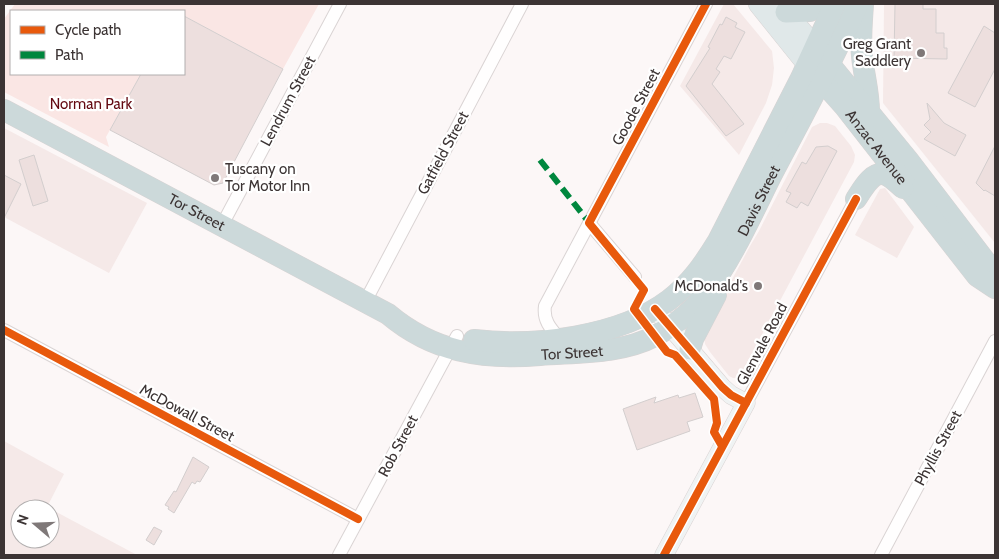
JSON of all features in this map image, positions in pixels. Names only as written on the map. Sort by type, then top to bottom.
[{"type":"highway","points":[[782,8],[810,10],[821,4]]},
{"type":"highway","points":[[818,64],[836,4]]},
{"type":"highway","points":[[818,64],[858,4]]},
{"type":"highway","points":[[863,4],[861,44],[869,94],[869,112]]},
{"type":"highway","name":"Anzac Avenue","points":[[818,64],[845,107],[977,276],[995,288]]},
{"type":"highway","name":"Anzac Avenue","points":[[818,64],[869,112],[989,266],[995,283]]},
{"type":"highway","name":"Davis Street","points":[[670,327],[694,307],[718,277],[806,109],[818,64]]},
{"type":"highway","name":"Davis Street","points":[[655,309],[681,290],[703,265],[818,64]]},
{"type":"highway","points":[[806,109],[834,110],[845,107]]},
{"type":"highway","name":"Tor Street","points":[[4,110],[388,314],[408,319],[438,331],[454,342],[486,356],[509,357],[607,350],[635,344],[655,336],[670,327]]},
{"type":"highway","points":[[856,199],[871,179],[879,174],[886,174],[922,204]]},
{"type":"highway","points":[[690,350],[696,332],[716,294],[718,277]]},
{"type":"highway","name":"Tor Street","points":[[454,342],[511,342],[559,338],[620,325],[655,309]]},
{"type":"main road","name":"Anzac Avenue","points":[[758,4],[818,64]]},
{"type":"main road","name":"Anzac Avenue","points":[[782,8],[818,64]]},
{"type":"street","name":"Lendrum Street","points":[[222,225],[340,4]]},
{"type":"street","name":"Gatfield Street","points":[[365,302],[522,4]]},
{"type":"street","name":"Goode Street","points":[[559,338],[547,323],[544,312],[545,306],[706,4]]},
{"type":"street","name":"Glenvale Road","points":[[664,555],[856,199]]},
{"type":"street","points":[[589,223],[635,277]]},
{"type":"street","points":[[655,309],[722,387],[731,395],[746,403]]},
{"type":"street","name":"McDowall Street","points":[[4,330],[358,519]]},
{"type":"street","name":"Phyllis Street","points":[[880,555],[995,341]]},
{"type":"street","name":"Rob Street","points":[[339,555],[454,342]]},
{"type":"shaded area","points":[[724,4],[733,4],[772,51],[774,68],[772,85],[766,103],[739,155],[680,86]]},
{"type":"shaded area","points":[[884,4],[995,4],[995,243],[883,103]]},
{"type":"shaded area","name":"McDonald's","points":[[820,123],[835,126],[851,146],[855,155],[854,162],[741,374],[738,378],[733,378],[729,376],[705,344],[704,335],[707,326],[759,231],[812,127]]},
{"type":"shaded area","points":[[4,128],[147,203],[109,273],[4,217]]},
{"type":"shaded area","points":[[885,188],[914,227],[897,258],[855,235],[880,189]]},
{"type":"shaded area","points":[[4,441],[64,474],[51,499],[10,499],[10,549],[60,549],[60,514],[137,555],[4,555]]},
{"type":"green space","name":"Norman Park","points":[[15,4],[319,4],[283,69],[185,17],[185,10],[11,10]]},
{"type":"green space","name":"Norman Park","points":[[10,11],[10,75],[140,75],[106,137],[109,147],[4,92],[4,19]]},
{"type":"building","points":[[895,4],[923,4],[923,9],[936,9],[936,33],[944,33],[944,48],[947,48],[947,59],[894,58]]},
{"type":"building","points":[[185,17],[283,69],[223,183],[214,185],[110,130],[140,75],[185,75]]},
{"type":"building","points":[[726,17],[737,23],[735,27],[745,32],[731,59],[724,56],[716,69],[720,72],[712,84],[744,124],[726,136],[686,86],[710,48],[708,47],[720,24],[722,25]]},
{"type":"building","points":[[984,26],[995,33],[995,69],[975,107],[948,93]]},
{"type":"building","points":[[927,103],[944,123],[966,135],[955,156],[924,139],[931,132],[924,125],[930,119]]},
{"type":"building","points":[[828,146],[837,151],[808,206],[801,202],[797,208],[786,202],[791,193],[786,191],[802,162],[806,164],[816,147]]},
{"type":"building","points":[[995,146],[995,196],[984,191],[976,183]]},
{"type":"building","points":[[34,155],[48,201],[33,206],[19,160]]},
{"type":"building","points":[[4,175],[21,184],[4,218]]},
{"type":"building","points":[[695,393],[703,417],[687,422],[690,431],[637,450],[623,409],[656,397],[654,403],[678,395],[679,398]]},
{"type":"building","points":[[193,457],[209,467],[200,482],[197,481],[195,484],[192,482],[174,513],[165,505],[174,491],[176,492]]},
{"type":"building","points":[[154,527],[162,531],[154,545],[146,540]]},
{"type":"marked path","points":[[540,160],[591,225]]},
{"type":"cycle path","points":[[706,4],[589,223],[644,290],[634,309],[667,352],[675,355],[714,399],[717,423],[714,432],[722,446]]},
{"type":"cycle path","points":[[664,555],[856,199]]},
{"type":"cycle path","points":[[655,309],[722,387],[731,395],[746,403]]},
{"type":"cycle path","points":[[4,330],[358,519]]},
{"type":"place","name":"Greg Grant Saddlery","points":[[921,53]]},
{"type":"place","name":"Tuscany on Tor Motor Inn","points":[[215,178]]},
{"type":"place","name":"McDonald's","points":[[758,286]]}]
